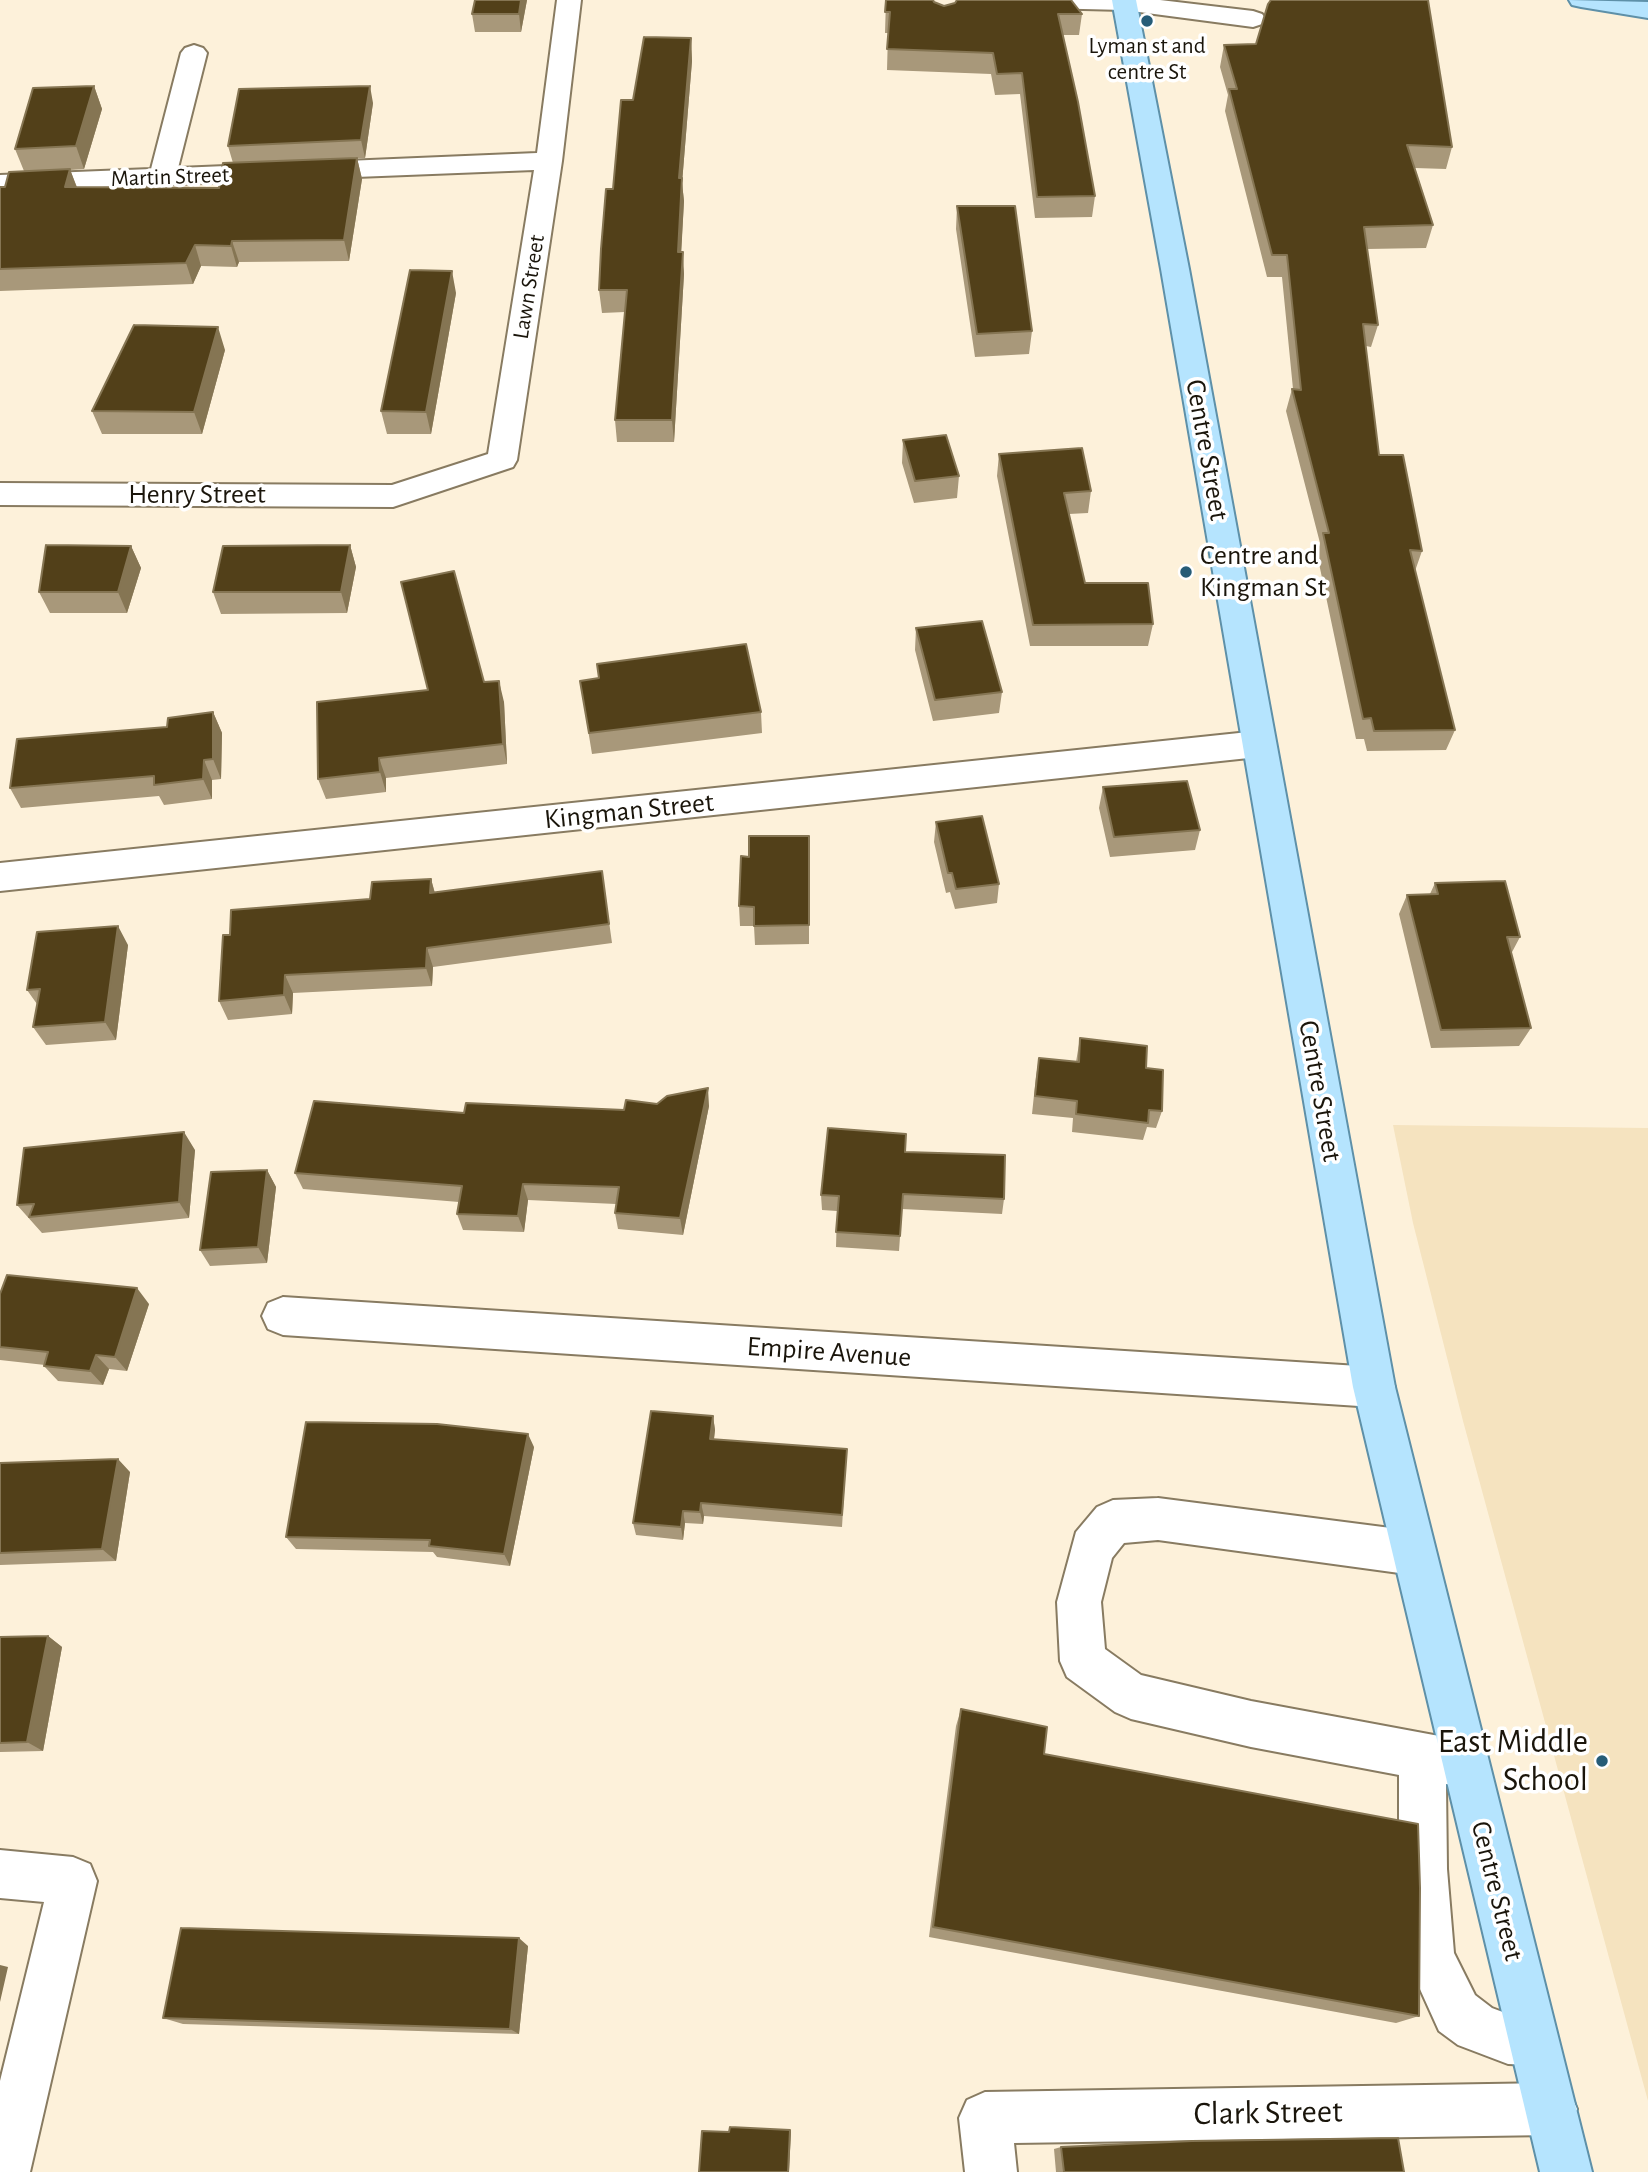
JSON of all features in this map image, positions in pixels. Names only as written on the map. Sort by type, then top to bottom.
[{"type":"main road","points":[[1581,0],[1648,10]]},
{"type":"main road","name":"Centre Street","points":[[1124,2],[1175,269],[1374,1387],[1414,1553],[1444,1760],[1533,2040],[1566,2172]]},
{"type":"street","name":"Lawn Street","points":[[393,496],[502,460],[549,161],[569,0]]},
{"type":"street","points":[[1001,0],[1173,5],[1253,19]]},
{"type":"street","points":[[162,177],[194,53]]},
{"type":"street","name":"Martin Street","points":[[0,183],[549,161]]},
{"type":"street","name":"Henry Street","points":[[0,494],[393,496]]},
{"type":"street","name":"Kingman Street","points":[[0,877],[1258,744]]},
{"type":"street","name":"Empire Avenue","points":[[284,1316],[1374,1387]]},
{"type":"street","points":[[1414,1553],[1158,1519],[1113,1522],[1093,1547],[1079,1602],[1083,1661],[1131,1696],[1251,1724],[1444,1760],[1423,1869],[1430,1956],[1457,2013],[1476,2027],[1508,2039],[1533,2040]]},
{"type":"street","points":[[0,1874],[73,1881],[4,2172]]},
{"type":"street","name":"Clark Street","points":[[991,2172],[985,2118],[1551,2109]]},
{"type":"shaded area","name":"East Middle School","points":[[1393,1125],[1648,1128],[1648,2101],[1463,1421],[1413,1223]]},
{"type":"building","points":[[475,0],[521,0],[519,14],[472,14]]},
{"type":"building","points":[[886,0],[933,0],[944,6],[957,0],[1071,0],[1082,14],[1058,14],[1095,196],[1037,197],[1022,73],[997,74],[993,53],[887,49],[890,12],[885,12]]},
{"type":"building","points":[[1271,0],[1428,0],[1452,147],[1407,145],[1433,225],[1364,227],[1378,325],[1363,324],[1379,455],[1403,455],[1422,551],[1410,550],[1455,730],[1374,731],[1371,718],[1363,719],[1323,533],[1329,533],[1292,389],[1301,390],[1287,255],[1272,255],[1229,89],[1237,89],[1224,45],[1256,44]]},
{"type":"building","points":[[644,37],[691,38],[679,178],[682,178],[678,252],[683,252],[672,420],[615,420],[627,290],[599,290],[601,249],[606,189],[613,189],[621,100],[633,100]]},
{"type":"building","points":[[94,86],[76,146],[15,149],[33,88]]},
{"type":"building","points":[[370,86],[361,140],[228,146],[239,89]]},
{"type":"building","points":[[357,158],[344,240],[232,241],[231,246],[195,245],[186,263],[0,269],[0,187],[5,187],[9,172],[70,169],[65,187],[219,188],[223,163]]},
{"type":"building","points":[[957,206],[1015,206],[1032,331],[977,334]]},
{"type":"building","points":[[410,270],[452,271],[426,412],[381,411]]},
{"type":"building","points":[[134,325],[218,327],[194,412],[92,411]]},
{"type":"building","points":[[946,435],[959,476],[915,481],[903,440]]},
{"type":"building","points":[[1082,448],[1091,491],[1064,493],[1085,583],[1148,583],[1153,624],[1033,625],[999,454]]},
{"type":"building","points":[[46,545],[131,546],[118,592],[39,592]]},
{"type":"building","points":[[350,545],[341,592],[213,592],[223,546]]},
{"type":"building","points":[[454,571],[484,682],[499,681],[503,744],[379,758],[380,772],[318,779],[317,702],[428,690],[401,582]]},
{"type":"building","points":[[982,621],[1002,692],[935,700],[916,628]]},
{"type":"building","points":[[746,644],[761,712],[589,733],[580,681],[599,678],[597,664]]},
{"type":"building","points":[[213,712],[213,759],[204,760],[203,779],[154,785],[154,776],[10,788],[17,739],[167,727],[168,718]]},
{"type":"building","points":[[1187,781],[1200,830],[1114,837],[1103,787]]},
{"type":"building","points":[[982,816],[999,884],[956,889],[952,873],[948,873],[936,822]]},
{"type":"building","points":[[749,836],[809,836],[809,925],[754,926],[754,907],[739,906],[741,856],[749,857]]},
{"type":"building","points":[[602,871],[609,924],[427,948],[426,968],[285,975],[284,995],[219,1001],[223,935],[230,935],[231,910],[370,899],[372,882],[431,879],[430,893]]},
{"type":"building","points":[[1505,881],[1520,937],[1507,937],[1531,1028],[1441,1030],[1407,895],[1438,894],[1435,883]]},
{"type":"building","points":[[118,926],[105,1022],[33,1027],[40,989],[27,990],[37,932]]},
{"type":"building","points":[[1080,1038],[1147,1046],[1146,1068],[1163,1070],[1162,1111],[1149,1110],[1148,1123],[1076,1114],[1077,1101],[1035,1096],[1039,1058],[1079,1062]]},
{"type":"building","points":[[708,1088],[680,1218],[615,1213],[619,1187],[523,1184],[518,1216],[457,1214],[462,1186],[295,1173],[314,1101],[464,1113],[466,1103],[624,1110],[626,1100],[657,1104],[667,1096]]},
{"type":"building","points":[[828,1128],[906,1134],[905,1152],[1005,1155],[1004,1199],[903,1194],[900,1236],[836,1232],[839,1196],[821,1195]]},
{"type":"building","points":[[184,1132],[179,1202],[29,1217],[34,1204],[17,1205],[24,1148]]},
{"type":"building","points":[[267,1170],[258,1247],[200,1250],[211,1172]]},
{"type":"building","points":[[7,1275],[137,1288],[115,1357],[96,1355],[90,1371],[44,1366],[48,1352],[0,1347],[0,1294]]},
{"type":"building","points":[[651,1411],[713,1416],[710,1439],[847,1449],[842,1515],[701,1503],[700,1512],[683,1511],[681,1527],[633,1523]]},
{"type":"building","points":[[306,1422],[437,1424],[528,1434],[504,1554],[429,1546],[430,1540],[286,1537]]},
{"type":"building","points":[[118,1459],[102,1549],[0,1553],[0,1463]]},
{"type":"building","points":[[48,1636],[27,1742],[0,1743],[0,1637]]},
{"type":"building","points":[[961,1709],[1047,1727],[1044,1754],[1418,1824],[1419,2016],[933,1927]]},
{"type":"building","points":[[181,1928],[519,1938],[510,2029],[163,2018]]},
{"type":"building","points":[[730,2127],[790,2130],[788,2172],[699,2172],[702,2131],[729,2132]]},
{"type":"building","points":[[1398,2138],[1404,2172],[1064,2172],[1061,2147],[1192,2141]]},
{"type":"place","name":"Lyman st and centre St","points":[[1147,21]]},
{"type":"place","name":"Centre and Kingman St","points":[[1186,572]]},
{"type":"place","name":"East Middle School","points":[[1602,1761]]}]
